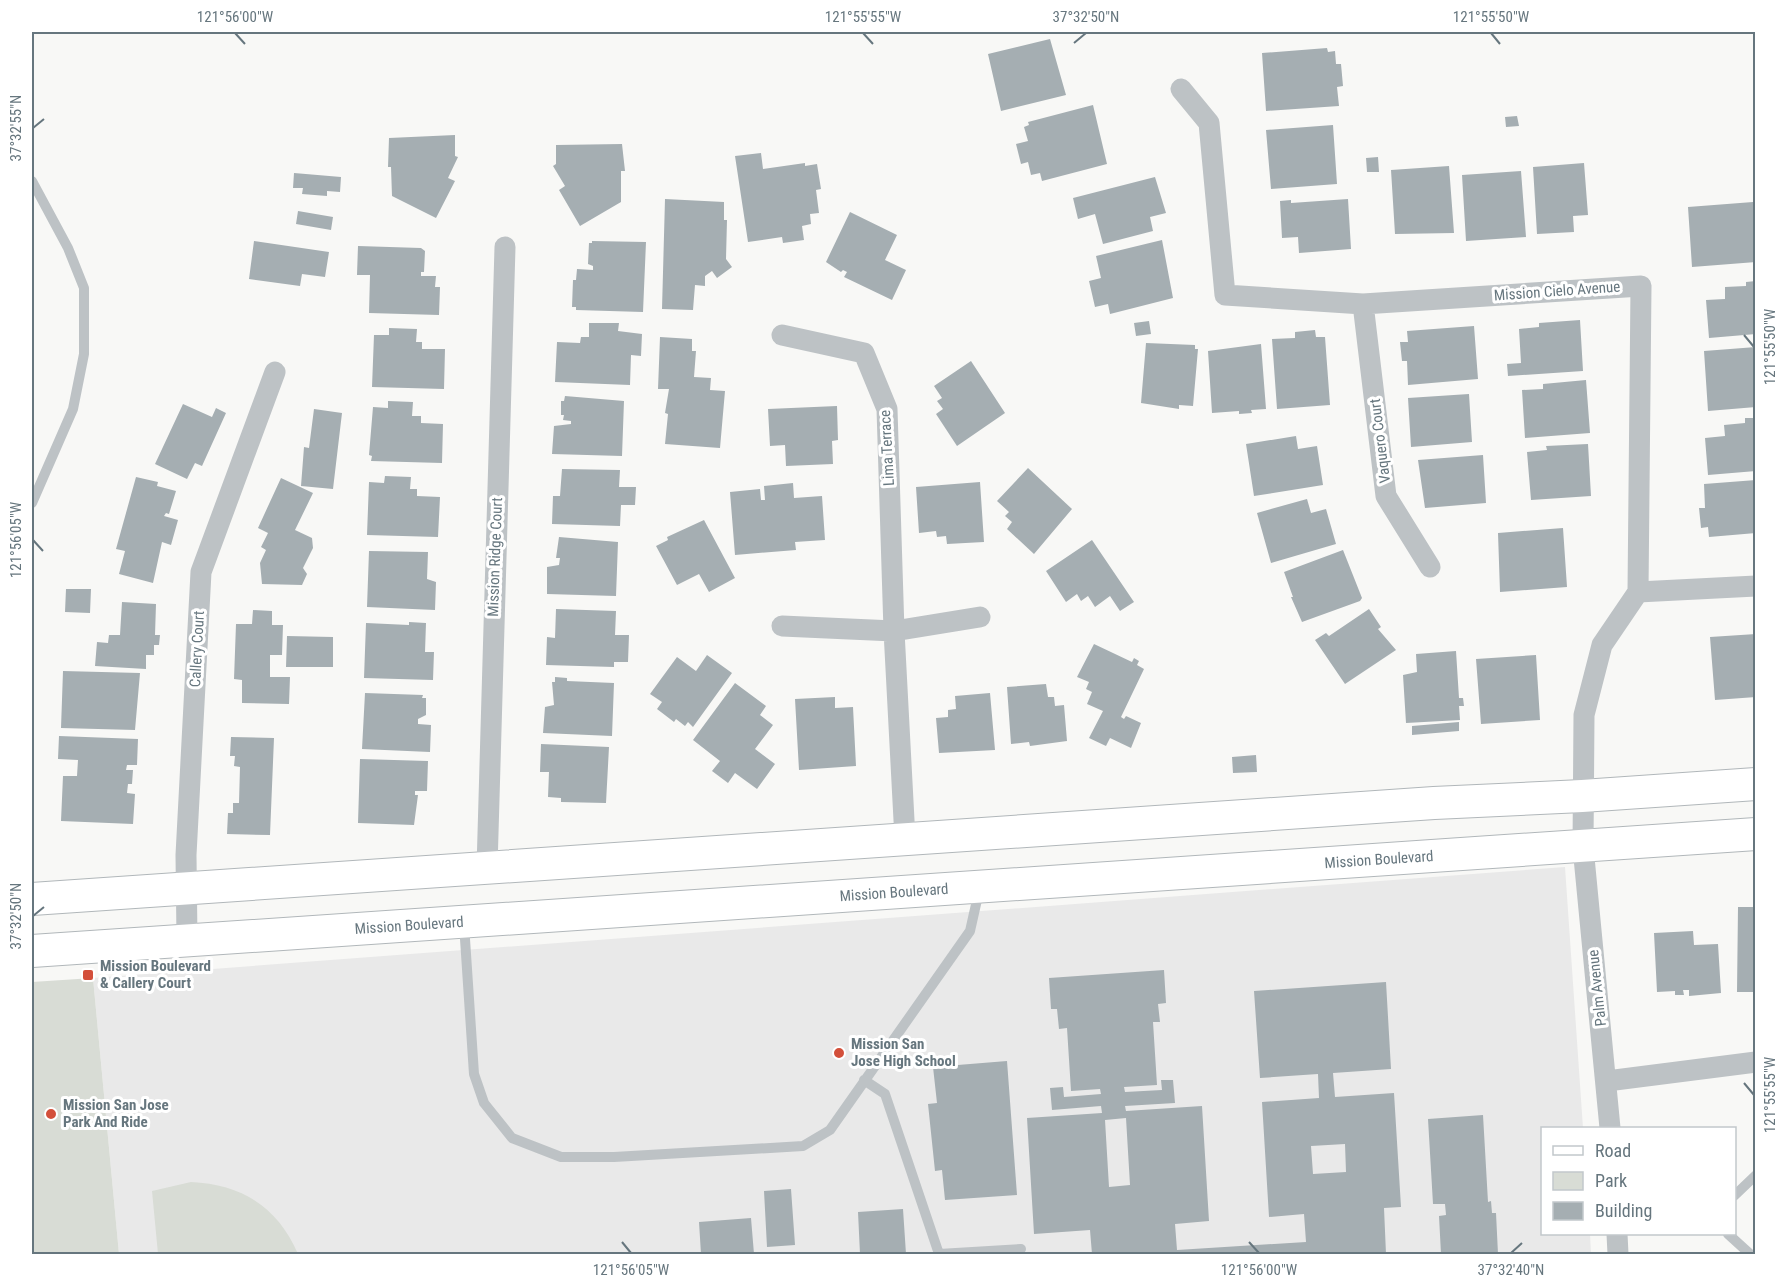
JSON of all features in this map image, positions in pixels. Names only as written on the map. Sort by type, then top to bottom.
[{"type":"main road","points":[[39,900],[186,888],[1511,798],[1582,796],[1755,784]]},
{"type":"main road","name":"Mission Boulevard","points":[[32,951],[1755,834]]},
{"type":"street","name":"Mission Cielo Avenue","points":[[1181,89],[1209,123],[1225,295],[1363,304],[1641,286],[1638,592]]},
{"type":"street","name":"Mission Ridge Court","points":[[487,868],[506,247]]},
{"type":"street","name":"Vaquero Court","points":[[1363,304],[1386,496],[1430,567]]},
{"type":"street","name":"Lima Terrace","points":[[782,335],[864,352],[887,409],[894,631],[905,839]]},
{"type":"street","name":"Callery Court","points":[[187,940],[186,888],[201,572],[275,372]]},
{"type":"street","points":[[1583,847],[1584,716],[1602,645],[1638,592],[1755,586]]},
{"type":"street","points":[[782,626],[894,631],[980,617]]},
{"type":"street","name":"Palm Avenue","points":[[1583,847],[1610,1127]]},
{"type":"street","points":[[1607,1081],[1755,1062]]},
{"type":"street","points":[[1617,1235],[1618,1254]]},
{"type":"lane","points":[[32,181],[69,248],[84,288],[84,354],[73,409],[32,503]]},
{"type":"lane","points":[[464,921],[474,1074],[484,1103],[512,1138],[561,1157],[614,1157],[803,1146],[831,1130],[970,931],[980,886]]},
{"type":"lane","points":[[864,1080],[885,1094],[939,1254],[1021,1249]]},
{"type":"lane","points":[[1736,1194],[1755,1175]]},
{"type":"lane","points":[[1730,1235],[1750,1254]]},
{"type":"shaded area","name":"Mission San Jose High School","points":[[1565,867],[1583,1127],[1541,1127],[1541,1235],[1590,1235],[1591,1254],[119,1254],[93,978]]},
{"type":"green space","points":[[93,978],[119,1254],[32,1254],[32,982]]},
{"type":"green space","points":[[191,1182],[226,1187],[256,1201],[280,1223],[298,1254],[158,1254],[152,1191]]},
{"type":"building","points":[[1050,39],[1066,95],[1001,111],[988,54]]},
{"type":"building","points":[[1327,48],[1328,52],[1335,51],[1336,64],[1341,64],[1343,86],[1337,87],[1339,106],[1266,111],[1262,53]]},
{"type":"building","points":[[1093,105],[1107,164],[1042,181],[1040,173],[1031,175],[1028,162],[1021,164],[1016,144],[1028,141],[1024,127],[1029,125],[1028,122]]},
{"type":"building","points":[[1517,116],[1519,126],[1506,127],[1505,117]]},
{"type":"building","points":[[1333,125],[1337,184],[1271,189],[1266,130]]},
{"type":"building","points":[[455,135],[455,156],[458,157],[448,178],[455,181],[436,218],[392,196],[391,167],[388,167],[389,138]]},
{"type":"building","points":[[622,144],[625,171],[621,171],[621,202],[580,226],[559,190],[565,186],[553,166],[556,164],[556,145]]},
{"type":"building","points":[[761,153],[763,169],[805,163],[805,166],[817,164],[821,189],[816,190],[819,213],[810,214],[811,224],[802,226],[804,240],[783,243],[782,237],[748,242],[735,156]]},
{"type":"building","points":[[1378,157],[1379,172],[1367,172],[1366,158]]},
{"type":"building","points":[[1584,163],[1588,215],[1573,216],[1574,232],[1537,234],[1533,167]]},
{"type":"building","points":[[1449,166],[1454,233],[1395,234],[1391,170]]},
{"type":"building","points":[[1521,171],[1526,237],[1466,241],[1462,175]]},
{"type":"building","points":[[294,173],[341,177],[340,192],[327,191],[327,196],[302,194],[303,188],[293,188]]},
{"type":"building","points":[[1155,177],[1166,213],[1150,217],[1153,231],[1103,244],[1095,214],[1078,219],[1073,198]]},
{"type":"building","points":[[665,199],[724,202],[724,220],[727,220],[726,259],[732,267],[717,278],[712,271],[705,276],[705,286],[695,285],[693,310],[662,309]]},
{"type":"building","points":[[1348,199],[1351,249],[1299,253],[1298,237],[1282,238],[1280,201],[1291,200],[1291,203]]},
{"type":"building","points":[[1753,202],[1756,262],[1692,267],[1688,207]]},
{"type":"building","points":[[298,211],[333,217],[331,230],[296,224]]},
{"type":"building","points":[[850,212],[897,235],[885,260],[906,270],[892,300],[844,277],[847,272],[843,270],[841,272],[826,262]]},
{"type":"building","points":[[1162,240],[1173,298],[1110,314],[1108,304],[1095,307],[1089,281],[1101,278],[1096,256]]},
{"type":"building","points":[[254,241],[329,252],[325,277],[302,274],[300,286],[249,279]]},
{"type":"building","points":[[592,241],[646,242],[643,312],[576,310],[576,307],[572,307],[573,280],[576,280],[577,269],[593,270],[593,266],[588,264],[589,243]]},
{"type":"building","points":[[358,246],[421,248],[425,251],[424,272],[421,272],[421,276],[436,276],[435,287],[440,287],[439,315],[369,313],[370,275],[357,275]]},
{"type":"building","points":[[1756,281],[1756,334],[1709,338],[1706,300],[1725,299],[1725,287],[1746,286],[1746,282]]},
{"type":"building","points":[[1580,320],[1583,371],[1508,376],[1507,364],[1521,363],[1519,329],[1539,327],[1539,323]]},
{"type":"building","points":[[1149,321],[1151,334],[1136,336],[1134,323]]},
{"type":"building","points":[[589,323],[619,323],[618,331],[642,334],[641,356],[631,355],[630,385],[555,382],[557,342],[580,343],[581,337],[589,337]]},
{"type":"building","points":[[1474,326],[1478,379],[1408,385],[1407,361],[1402,361],[1400,342],[1408,342],[1407,331]]},
{"type":"building","points":[[389,328],[417,329],[416,342],[422,342],[422,349],[445,349],[444,389],[372,387],[374,335],[389,335]]},
{"type":"building","points":[[1315,330],[1316,337],[1325,337],[1330,405],[1277,409],[1272,339],[1295,338],[1295,332]]},
{"type":"building","points":[[660,337],[692,339],[692,351],[696,351],[694,377],[711,378],[710,390],[725,391],[720,448],[665,444],[668,414],[665,413],[669,389],[658,389]]},
{"type":"building","points":[[1146,343],[1195,345],[1195,349],[1198,349],[1193,406],[1179,405],[1179,409],[1141,403]]},
{"type":"building","points":[[1261,344],[1266,409],[1239,414],[1239,411],[1212,413],[1208,351]]},
{"type":"building","points":[[1756,347],[1756,407],[1708,411],[1704,351]]},
{"type":"building","points":[[971,361],[1005,413],[957,446],[936,414],[943,409],[937,401],[942,398],[934,386]]},
{"type":"building","points":[[1586,380],[1590,433],[1525,438],[1522,390],[1543,389],[1543,384]]},
{"type":"building","points":[[1469,394],[1472,442],[1411,447],[1408,398]]},
{"type":"building","points":[[565,396],[624,401],[622,456],[552,454],[554,426],[571,424],[571,421],[563,420],[564,415],[561,415],[561,401],[564,401]]},
{"type":"building","points":[[388,401],[413,402],[412,416],[421,416],[421,423],[443,424],[442,463],[371,461],[372,456],[369,455],[373,407],[388,408]]},
{"type":"building","points":[[183,404],[212,417],[216,408],[226,413],[202,466],[195,463],[187,479],[155,464]]},
{"type":"building","points":[[837,406],[838,440],[832,441],[833,464],[786,466],[785,445],[770,446],[768,409]]},
{"type":"building","points":[[314,409],[342,413],[333,489],[301,486],[304,447],[309,448]]},
{"type":"building","points":[[1745,418],[1756,418],[1756,471],[1708,475],[1705,438],[1725,436],[1724,425],[1745,423]]},
{"type":"building","points":[[1296,436],[1298,449],[1317,446],[1323,485],[1254,496],[1246,444]]},
{"type":"building","points":[[1588,444],[1591,496],[1531,500],[1527,452],[1547,450],[1546,446]]},
{"type":"building","points":[[1483,455],[1486,503],[1425,508],[1418,460]]},
{"type":"building","points":[[1028,468],[1072,509],[1034,554],[1007,529],[1012,522],[1005,516],[1009,512],[997,501]]},
{"type":"building","points":[[562,469],[620,470],[619,487],[636,487],[635,505],[621,505],[620,526],[552,524],[553,496],[560,496]]},
{"type":"building","points":[[385,476],[411,477],[410,489],[417,489],[417,496],[440,497],[438,537],[367,535],[369,482],[384,483]]},
{"type":"building","points":[[136,477],[158,482],[157,486],[176,491],[169,514],[166,513],[164,516],[178,520],[171,545],[162,542],[153,583],[119,574],[125,551],[116,549]]},
{"type":"building","points":[[281,478],[313,493],[295,530],[312,538],[313,548],[303,568],[307,574],[302,585],[262,584],[260,563],[266,550],[261,547],[268,533],[258,528]]},
{"type":"building","points":[[1756,480],[1756,533],[1709,537],[1708,527],[1701,528],[1699,508],[1705,508],[1704,484]]},
{"type":"building","points":[[980,482],[984,542],[947,544],[946,536],[937,537],[936,531],[919,533],[916,487]]},
{"type":"building","points":[[793,483],[794,498],[822,496],[825,540],[795,542],[796,550],[735,555],[730,492],[760,489],[761,500],[765,500],[764,486]]},
{"type":"building","points":[[1307,499],[1311,513],[1326,509],[1336,544],[1271,563],[1257,513]]},
{"type":"building","points":[[704,520],[735,578],[709,592],[699,574],[677,585],[656,546],[668,540],[667,537]]},
{"type":"building","points":[[1563,528],[1567,587],[1500,592],[1498,533]]},
{"type":"building","points":[[559,537],[618,542],[616,596],[547,594],[547,567],[559,565],[560,558],[556,558]]},
{"type":"building","points":[[1092,540],[1134,602],[1120,611],[1110,596],[1095,607],[1088,596],[1081,601],[1077,594],[1066,602],[1046,571]]},
{"type":"building","points":[[1343,550],[1362,598],[1360,601],[1302,622],[1291,597],[1293,597],[1284,572]]},
{"type":"building","points":[[369,551],[428,552],[427,579],[436,582],[435,610],[367,607]]},
{"type":"building","points":[[66,589],[91,589],[90,613],[65,612]]},
{"type":"building","points":[[122,602],[156,604],[155,635],[160,635],[159,645],[154,645],[154,655],[146,655],[146,669],[95,666],[97,642],[108,643],[109,635],[120,635]]},
{"type":"building","points":[[556,609],[616,611],[615,635],[629,635],[628,662],[614,662],[614,667],[546,665],[547,637],[555,638]]},
{"type":"building","points":[[1369,609],[1381,627],[1378,629],[1396,650],[1345,684],[1315,640],[1326,633],[1329,636]]},
{"type":"building","points":[[253,610],[272,611],[272,625],[283,625],[282,655],[270,655],[270,677],[290,677],[289,704],[242,703],[242,680],[234,679],[236,624],[252,624]]},
{"type":"building","points":[[409,622],[426,623],[425,652],[434,652],[433,680],[364,678],[366,623],[409,625]]},
{"type":"building","points":[[1756,634],[1756,697],[1715,700],[1710,637]]},
{"type":"building","points":[[287,636],[333,637],[333,667],[286,667]]},
{"type":"building","points":[[1094,644],[1132,662],[1134,658],[1139,661],[1137,665],[1144,669],[1121,717],[1124,719],[1126,716],[1141,723],[1131,748],[1110,738],[1106,746],[1089,738],[1103,711],[1087,704],[1092,692],[1086,689],[1089,682],[1077,677]]},
{"type":"building","points":[[1456,651],[1459,698],[1463,698],[1464,706],[1459,706],[1460,720],[1406,723],[1403,675],[1417,672],[1416,654]]},
{"type":"building","points":[[707,655],[732,673],[693,727],[688,722],[685,726],[676,719],[674,722],[657,709],[662,702],[650,694],[677,657],[696,671]]},
{"type":"building","points":[[1536,655],[1540,720],[1481,724],[1476,659]]},
{"type":"building","points":[[63,671],[140,673],[135,730],[61,728]]},
{"type":"building","points":[[555,677],[567,678],[567,681],[614,683],[612,736],[543,733],[545,707],[554,705],[552,682],[555,682]]},
{"type":"building","points":[[735,683],[766,706],[760,715],[773,725],[755,749],[775,764],[757,789],[735,773],[728,783],[712,771],[720,761],[693,740]]},
{"type":"building","points":[[1046,684],[1048,697],[1054,697],[1055,706],[1064,705],[1067,741],[1030,746],[1029,742],[1011,744],[1007,687]]},
{"type":"building","points":[[365,693],[423,695],[422,698],[426,698],[426,715],[418,719],[418,724],[431,725],[430,752],[362,749]]},
{"type":"building","points":[[990,693],[995,750],[939,753],[936,718],[948,717],[948,710],[956,709],[955,696]]},
{"type":"building","points":[[835,697],[835,708],[853,707],[856,766],[799,770],[795,699]]},
{"type":"building","points":[[1459,722],[1459,731],[1412,735],[1412,726]]},
{"type":"building","points":[[59,736],[138,739],[137,765],[127,765],[126,770],[133,770],[132,784],[128,784],[127,793],[135,794],[133,824],[61,821],[63,776],[77,776],[78,760],[58,759]]},
{"type":"building","points":[[231,737],[274,738],[270,835],[227,834],[228,813],[233,813],[233,803],[239,803],[240,767],[234,766],[235,756],[230,756]]},
{"type":"building","points":[[541,744],[609,747],[606,803],[561,802],[561,798],[548,797],[549,772],[540,772]]},
{"type":"building","points":[[1256,755],[1257,772],[1233,773],[1232,757]]},
{"type":"building","points":[[360,759],[428,761],[427,791],[415,791],[415,795],[418,795],[414,825],[358,823]]},
{"type":"building","points":[[1738,907],[1756,907],[1756,992],[1737,992]]},
{"type":"building","points":[[1693,931],[1694,945],[1718,944],[1721,993],[1689,996],[1689,990],[1683,990],[1684,995],[1675,995],[1675,991],[1657,992],[1654,933]]},
{"type":"building","points":[[1164,970],[1166,1003],[1158,1004],[1160,1022],[1153,1022],[1157,1085],[1124,1087],[1125,1092],[1162,1090],[1161,1080],[1173,1080],[1175,1103],[1125,1106],[1126,1111],[1202,1106],[1209,1221],[1175,1224],[1177,1250],[1306,1242],[1304,1214],[1269,1217],[1262,1102],[1319,1098],[1318,1074],[1260,1078],[1254,991],[1386,982],[1391,1069],[1333,1073],[1335,1097],[1394,1093],[1401,1207],[1384,1208],[1386,1254],[1092,1254],[1090,1230],[1034,1234],[1027,1118],[1102,1113],[1101,1106],[1052,1110],[1050,1088],[1063,1087],[1064,1097],[1101,1094],[1100,1089],[1071,1091],[1067,1028],[1059,1029],[1057,1009],[1051,1009],[1049,978]],"holes":[[[1126,1118],[1130,1185],[1109,1187],[1105,1120]],[[1345,1144],[1346,1172],[1313,1174],[1311,1146]]]},
{"type":"building","points":[[1007,1061],[1017,1195],[945,1200],[942,1170],[935,1171],[928,1104],[937,1103],[933,1067]]},
{"type":"building","points":[[1483,1115],[1488,1202],[1491,1201],[1492,1213],[1496,1213],[1498,1254],[1441,1254],[1439,1216],[1446,1215],[1445,1204],[1433,1204],[1428,1119]]},
{"type":"building","points":[[791,1189],[795,1245],[767,1247],[764,1191]]},
{"type":"building","points":[[903,1209],[906,1254],[860,1254],[858,1212]]},
{"type":"building","points":[[751,1218],[754,1254],[701,1254],[699,1222]]},
{"type":"place","name":"Mission Boulevard & Callery Court","points":[[88,975]]},
{"type":"place","name":"Mission San Jose High School","points":[[839,1053]]},
{"type":"place","name":"Mission San Jose Park And Ride","points":[[51,1114]]}]
